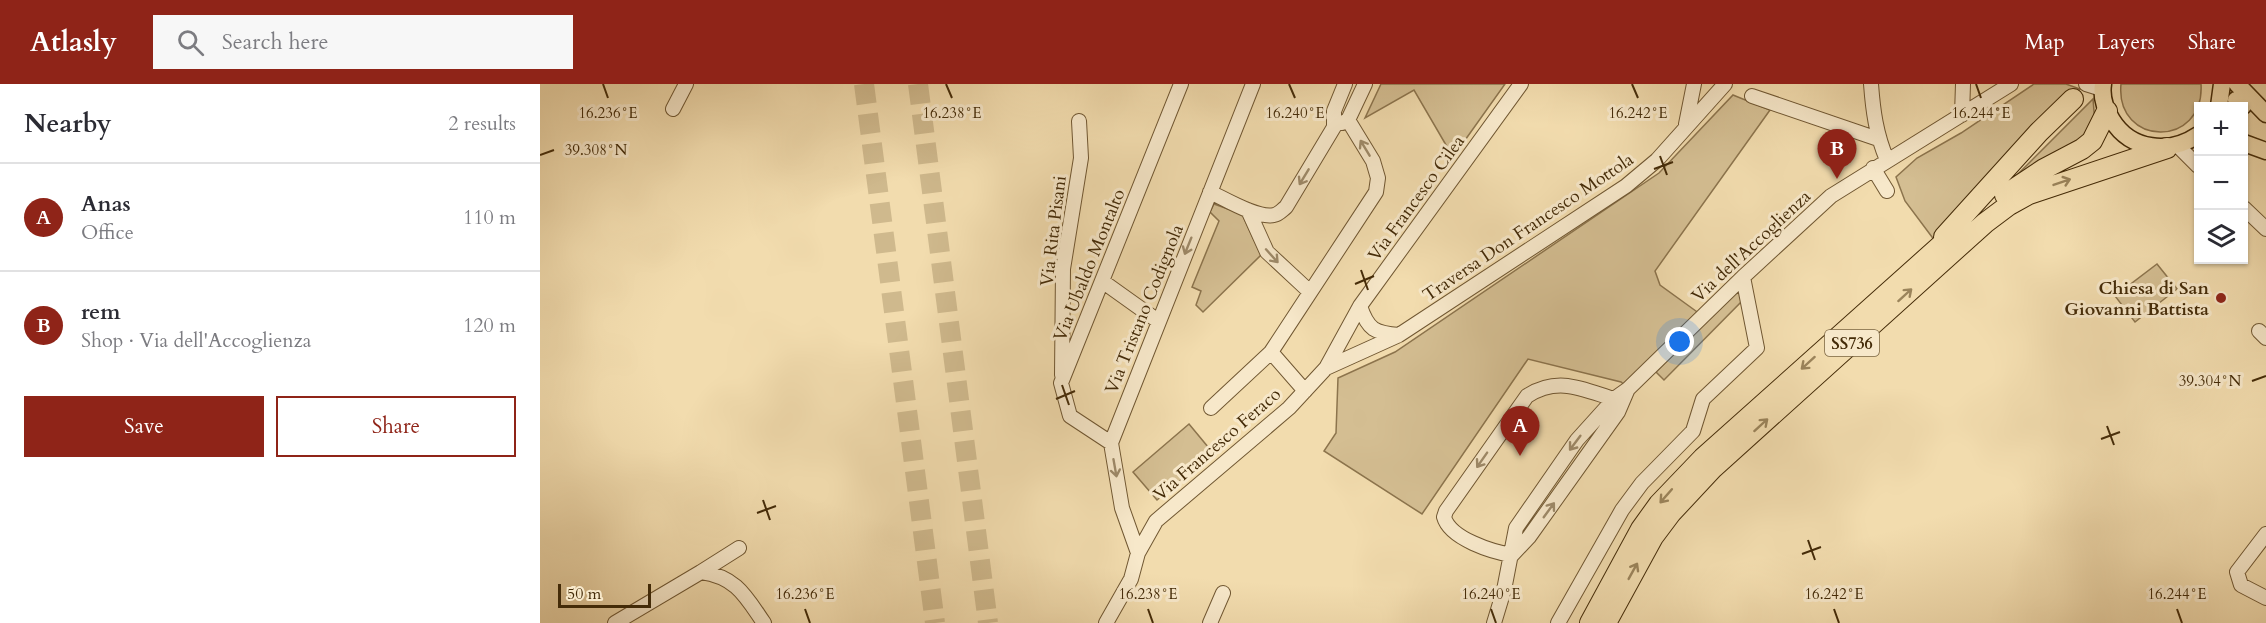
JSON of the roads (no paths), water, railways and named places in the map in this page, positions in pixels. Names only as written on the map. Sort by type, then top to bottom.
[{"type":"highway","points":[[1925,257],[2079,91]]},
{"type":"highway","name":"SS736","points":[[1590,623],[1641,529],[1678,482],[1925,257],[1979,213],[2044,169],[2082,149],[2092,141],[2107,111]]},
{"type":"highway","name":"SS736","points":[[1606,623],[1653,537],[1689,492],[1985,223],[2009,205],[2029,194],[2186,142]]},
{"type":"main road","points":[[2220,102],[2222,84]]},
{"type":"main road","points":[[2102,87],[2107,111],[2117,127],[2131,139],[2148,146],[2186,142]]},
{"type":"main road","points":[[2240,99],[2266,114]]},
{"type":"main road","points":[[2240,99],[2266,126]]},
{"type":"main road","points":[[2248,144],[2266,151]]},
{"type":"street","points":[[673,109],[686,84]]},
{"type":"street","name":"Via Ubaldo Montalto","points":[[1061,383],[1180,84]]},
{"type":"street","name":"Via Tristano Codignola","points":[[1111,443],[1253,84]]},
{"type":"street","points":[[1210,192],[1248,210],[1271,216],[1279,213],[1286,207],[1334,127],[1334,111],[1345,84]]},
{"type":"street","points":[[1334,127],[1348,120],[1365,84]]},
{"type":"street","name":"Via Francesco Cilea","points":[[1326,368],[1360,306],[1521,84]]},
{"type":"street","points":[[1686,126],[1694,84]]},
{"type":"street","name":"Traversa Don Francesco Mottola","points":[[1326,368],[1400,335],[1626,186],[1657,160],[1725,84]]},
{"type":"street","points":[[1871,84],[1878,139],[1887,160]]},
{"type":"street","points":[[1962,115],[1964,84]]},
{"type":"street","name":"Via dell'Accoglienza","points":[[1628,389],[1743,277],[1831,196],[2007,86],[2018,84]]},
{"type":"street","points":[[2079,91],[2102,87]]},
{"type":"street","points":[[1752,96],[1878,139]]},
{"type":"street","points":[[1211,408],[1271,352],[1376,192],[1378,178],[1373,161],[1348,120]]},
{"type":"street","name":"Via Rita Pisani","points":[[1061,383],[1063,269],[1081,158],[1078,121]]},
{"type":"street","points":[[2186,142],[2194,157]]},
{"type":"street","points":[[1873,168],[1887,191]]},
{"type":"street","points":[[1248,210],[1267,252],[1310,292]]},
{"type":"street","points":[[2246,210],[2266,230]]},
{"type":"street","points":[[1558,623],[1622,510],[1642,483],[1694,431],[1696,400],[1757,348],[1743,277]]},
{"type":"street","points":[[1102,280],[1158,321]]},
{"type":"street","points":[[1360,306],[1370,327],[1380,333],[1400,335]]},
{"type":"street","points":[[1271,352],[1305,390]]},
{"type":"street","name":"Via Francesco Feraco","points":[[1106,623],[1131,579],[1138,553],[1156,521],[1289,408],[1326,368]]},
{"type":"street","points":[[1061,383],[1070,416],[1111,443],[1122,508],[1138,553]]},
{"type":"street","points":[[1512,555],[1491,552],[1472,543],[1447,524],[1444,517],[1446,511],[1527,396],[1541,387],[1567,385],[1614,399]]},
{"type":"street","points":[[1494,623],[1512,555],[1516,528],[1577,440],[1614,399],[1628,389]]},
{"type":"street","points":[[1512,555],[1529,537],[1612,421],[1628,389]]},
{"type":"street","points":[[2266,534],[2237,572],[2241,585],[2266,598]]},
{"type":"street","points":[[615,623],[739,549]]},
{"type":"street","points":[[701,572],[737,587],[747,595],[764,623]]},
{"type":"street","points":[[1210,623],[1222,593]]},
{"type":"tunnel","points":[[864,84],[935,623]]},
{"type":"tunnel","points":[[918,84],[988,623]]},
{"type":"place","name":"rem","points":[[1837,179]]},
{"type":"place","name":"Chiesa di San Giovanni Battista","points":[[2221,298]]},
{"type":"place","name":"Anas","points":[[1520,456]]}]
